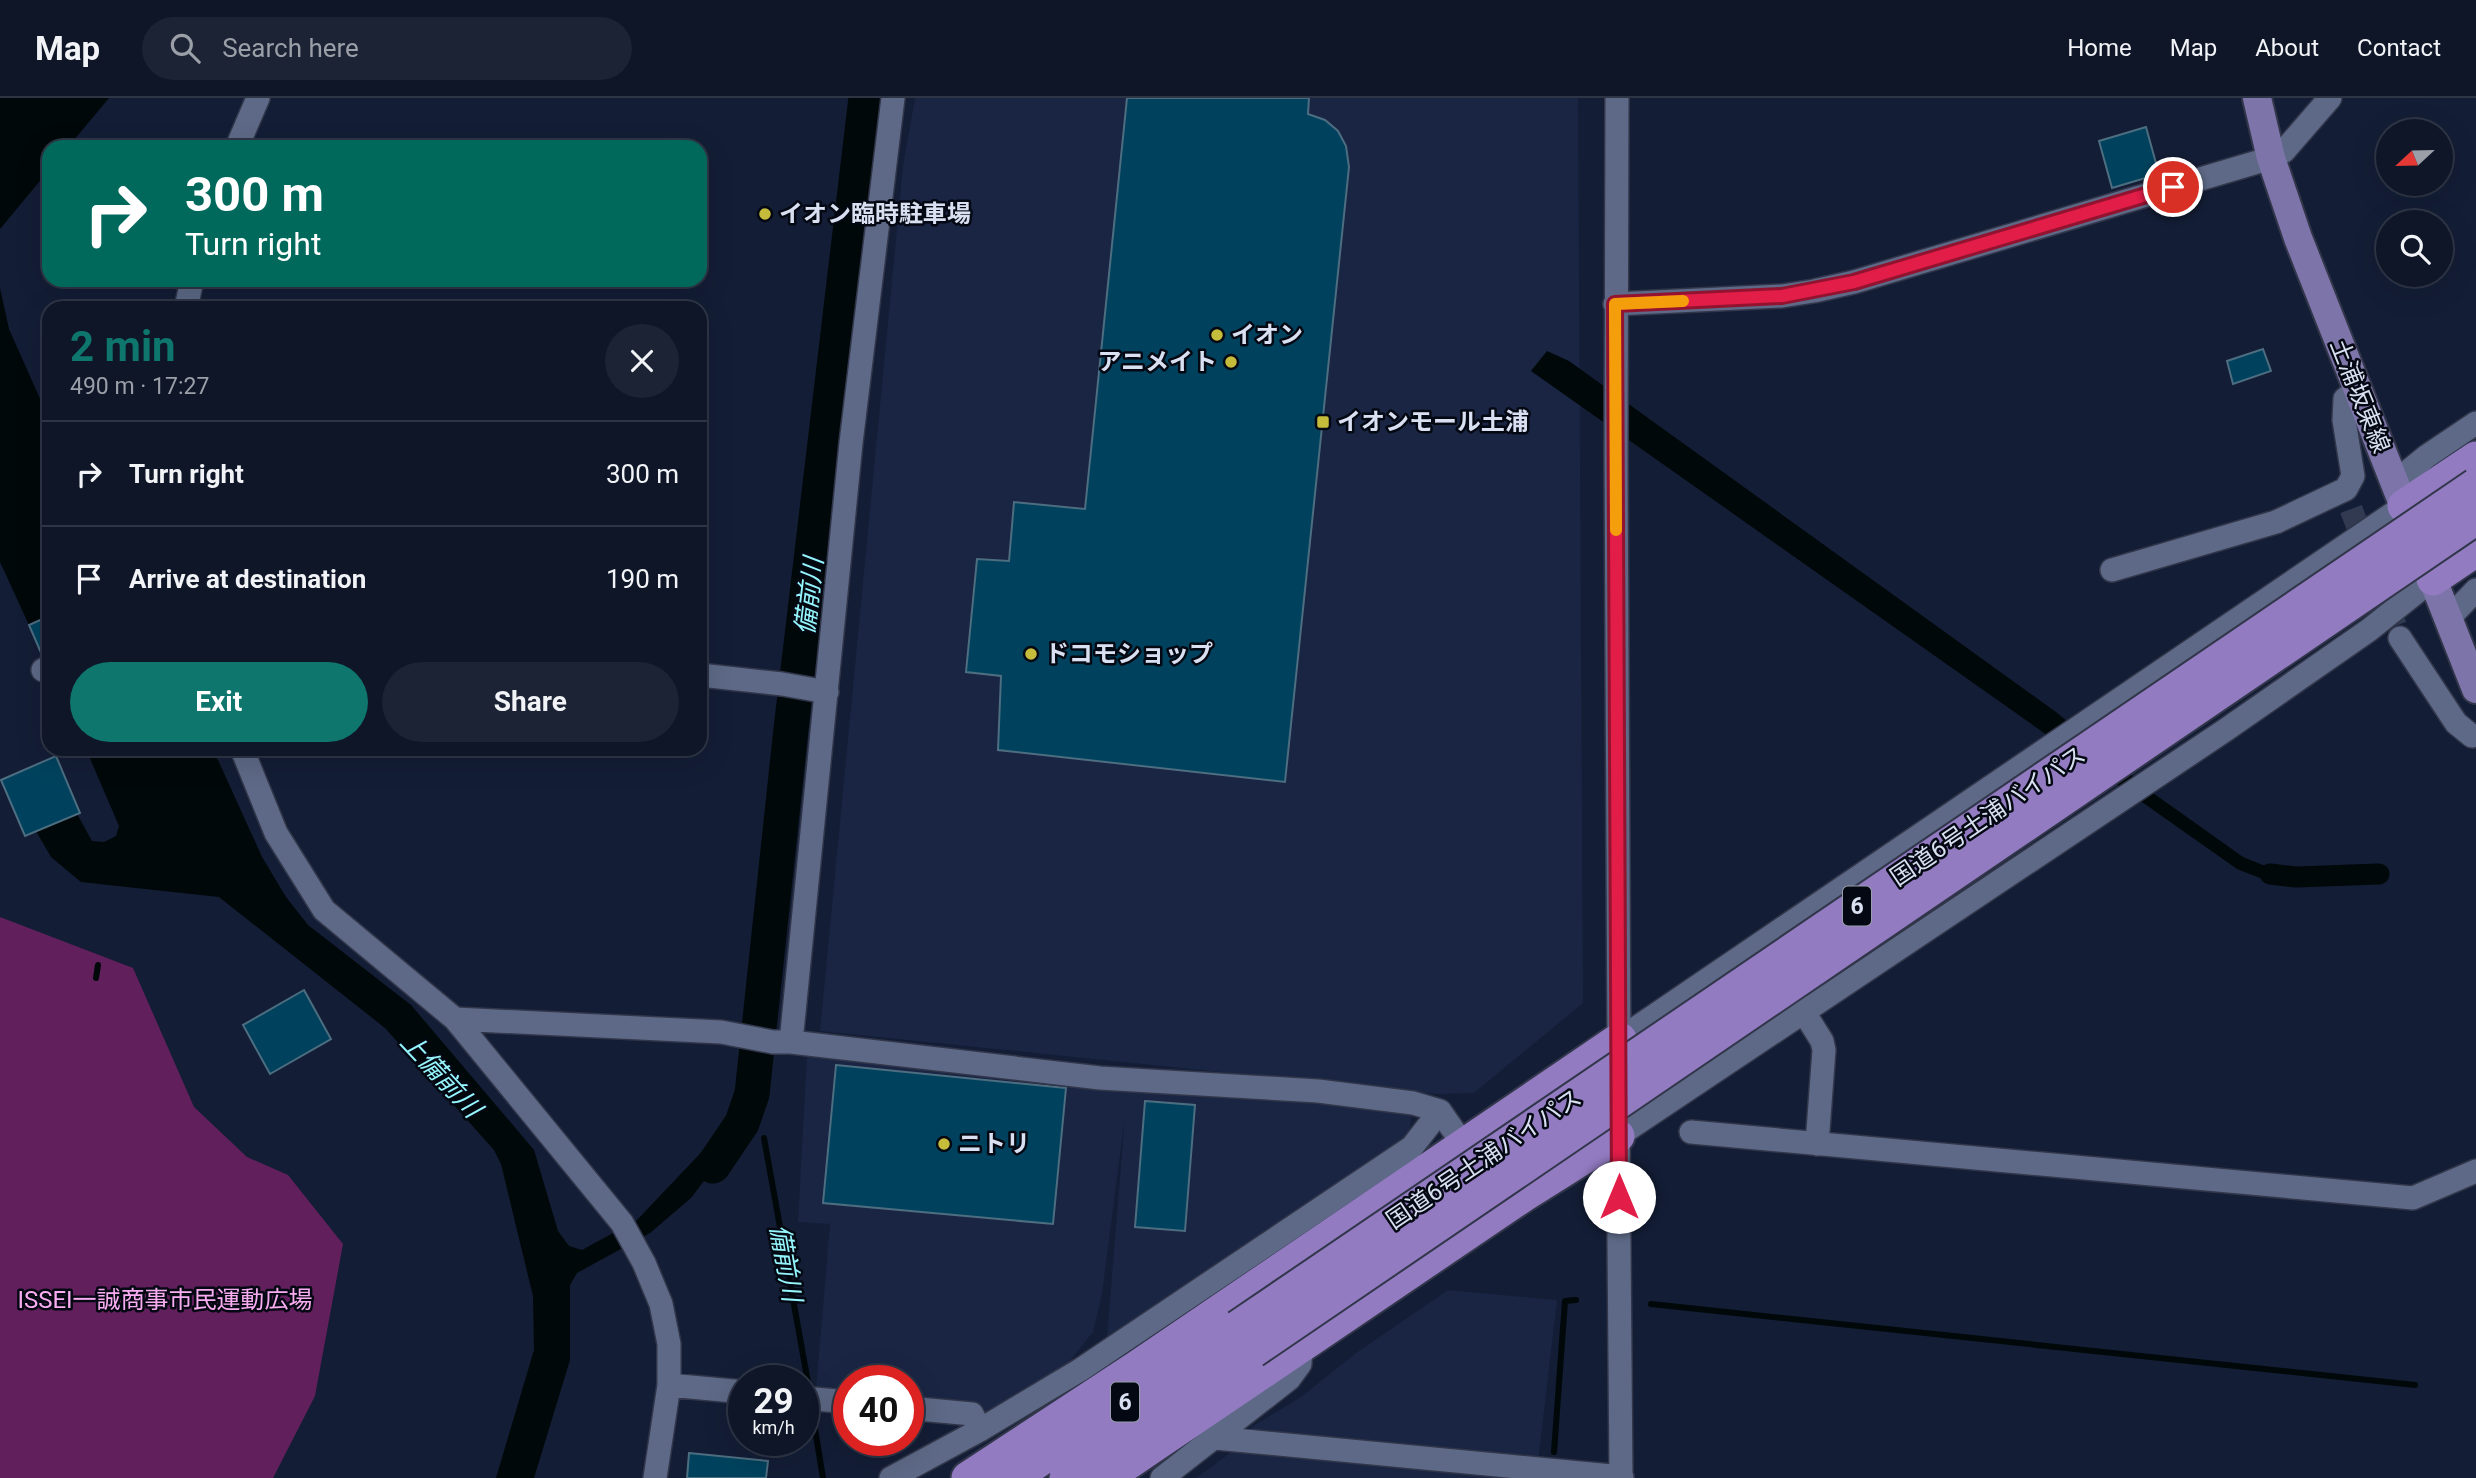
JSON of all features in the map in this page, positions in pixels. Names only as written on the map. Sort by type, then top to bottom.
[{"type":"highway","points":[[2400,494],[2476,458]]},
{"type":"highway","name":"国道6号土浦バイパス","points":[[1066,1478],[1245,1339],[2476,485]]},
{"type":"highway","name":"国道6号土浦バイパス","points":[[1013,1478],[1245,1339],[2476,518]]},
{"type":"highway","points":[[2433,579],[2476,550]]},
{"type":"highway","points":[[968,1478],[1137,1367],[1620,1040]]},
{"type":"highway","points":[[1106,1478],[1524,1195],[1618,1136]]},
{"type":"main road","name":"土浦坂東線","points":[[2257,98],[2271,158],[2298,238],[2476,689]]},
{"type":"street","points":[[240,140],[258,98]]},
{"type":"street","points":[[782,1042],[817,690],[851,443],[893,98]]},
{"type":"street","points":[[1215,1438],[1622,1478],[1618,1136],[1620,1040],[1615,304],[1617,98]]},
{"type":"street","points":[[1615,304],[1782,296],[1854,282],[2271,158],[2284,151],[2330,98]]},
{"type":"street","points":[[2112,570],[2348,499],[2353,476],[2344,420],[2345,399],[2357,390]]},
{"type":"street","points":[[1620,1040],[2100,711],[2400,494],[2427,456],[2476,423]]},
{"type":"street","points":[[1618,1136],[2171,767],[2369,630],[2433,579]]},
{"type":"street","points":[[2448,619],[2476,590]]},
{"type":"street","points":[[2400,638],[2456,723],[2475,731]]},
{"type":"street","points":[[707,676],[817,690]]},
{"type":"street","points":[[245,756],[276,832],[324,910],[455,1019],[622,1223],[644,1263],[661,1304],[669,1344],[669,1385],[655,1478]]},
{"type":"street","points":[[1759,944],[1822,1041],[1824,1050],[1817,1144]]},
{"type":"street","points":[[455,1019],[721,1032],[746,1038],[1100,1078],[1318,1091],[1413,1103],[1440,1111],[1484,1177],[1503,1193],[1524,1195]]},
{"type":"street","points":[[891,1478],[980,1430],[1080,1370],[1412,1147],[1440,1111]]},
{"type":"street","points":[[1691,1132],[2413,1198],[2476,1171]]},
{"type":"street","points":[[1162,1478],[1289,1379],[1300,1364],[1301,1347]]},
{"type":"street","points":[[669,1385],[728,1391]]},
{"type":"street","points":[[924,1410],[972,1414],[980,1430]]},
{"type":"shaded area","name":"イオンモール土浦","points":[[915,98],[1578,98],[1583,1003],[1474,1093],[1437,1094],[820,1031],[903,166]]},
{"type":"shaded area","points":[[807,1054],[1412,1109],[1409,1140],[1107,1338],[1125,1116],[1102,1294],[1093,1332],[1061,1372],[991,1415],[981,1407],[924,1402],[924,1365],[833,1365],[833,1392],[819,1390],[818,1365],[830,1224],[798,1222]]},
{"type":"shaded area","points":[[1448,1290],[1557,1300],[1538,1462],[1250,1435],[1248,1429],[1301,1397],[1356,1353]]},
{"type":"shaded area","points":[[1234,1450],[1536,1478],[1196,1478]]},
{"type":"green space","name":"ISSEI一誠商事市民運動広場","points":[[0,917],[133,968],[194,1107],[247,1157],[288,1175],[343,1244],[315,1396],[273,1478],[0,1478]]},
{"type":"water","points":[[0,98],[109,98],[74,140],[42,140],[42,178],[0,229]]},
{"type":"water","points":[[0,288],[9,329],[42,403],[42,619],[29,625],[0,562]]},
{"type":"water","points":[[1547,351],[1569,361],[2056,712],[2153,793],[2243,857],[2268,867],[2297,871],[2296,885],[2265,880],[2237,869],[1531,371]]},
{"type":"water","name":"上備前川","points":[[89,756],[214,756],[262,857],[286,897],[308,925],[411,1005],[534,1150],[558,1231],[569,1246],[582,1250],[637,1220],[732,1120],[744,1128],[691,1198],[650,1233],[577,1273],[570,1285],[570,1360],[534,1478],[496,1478],[534,1350],[533,1296],[501,1164],[494,1150],[385,1028],[219,897],[81,882],[51,857],[36,831],[77,814],[92,841],[104,842],[116,836],[119,826]]},
{"type":"building","name":"イオン","points":[[1127,98],[1309,98],[1308,114],[1325,120],[1338,131],[1346,146],[1349,167],[1285,782],[998,750],[1001,676],[966,672],[977,559],[1009,561],[1014,502],[1085,509]]},
{"type":"building","points":[[2146,127],[2159,174],[2112,188],[2099,141]]},
{"type":"building","points":[[2263,349],[2271,371],[2233,384],[2227,361]]},
{"type":"building","points":[[42,619],[42,655],[29,625]]},
{"type":"building","points":[[56,756],[80,813],[25,836],[1,780]]},
{"type":"building","points":[[304,990],[331,1039],[270,1074],[243,1025]]},
{"type":"building","name":"ニトリ","points":[[836,1065],[1066,1088],[1053,1224],[823,1203]]},
{"type":"building","points":[[1145,1101],[1195,1105],[1185,1231],[1135,1227]]},
{"type":"building","points":[[689,1453],[768,1461],[766,1478],[687,1478]]},
{"type":"waterway","name":"備前川","points":[[713,1166],[742,1123],[752,1094],[791,729],[866,98]]},
{"type":"waterway","points":[[2270,874],[2296,877],[2379,874]]},
{"type":"waterway","points":[[96,978],[98,965]]},
{"type":"waterway","name":"備前川","points":[[764,1138],[805,1365]]},
{"type":"waterway","points":[[1554,1452],[1565,1301],[1576,1300]]},
{"type":"waterway","points":[[1651,1304],[2415,1385]]},
{"type":"waterway","name":"備前川","points":[[819,1454],[823,1478]]},
{"type":"tunnel","points":[[2351,509],[2400,638]]},
{"type":"slow traffic","points":[[1616,530],[1615,304],[1683,301]]},
{"type":"place","name":"イオン臨時駐車場","points":[[765,214]]},
{"type":"place","name":"イオン","points":[[1217,335]]},
{"type":"place","name":"アニメイト","points":[[1231,362]]},
{"type":"place","name":"イオンモール土浦","points":[[1323,422]]},
{"type":"place","name":"ドコモショップ","points":[[1031,654]]},
{"type":"place","name":"ニトリ","points":[[944,1144]]},
{"type":"route","points":[[1619,1197],[1615,304],[1782,296],[1814,291],[1854,282],[2173,187]]}]
